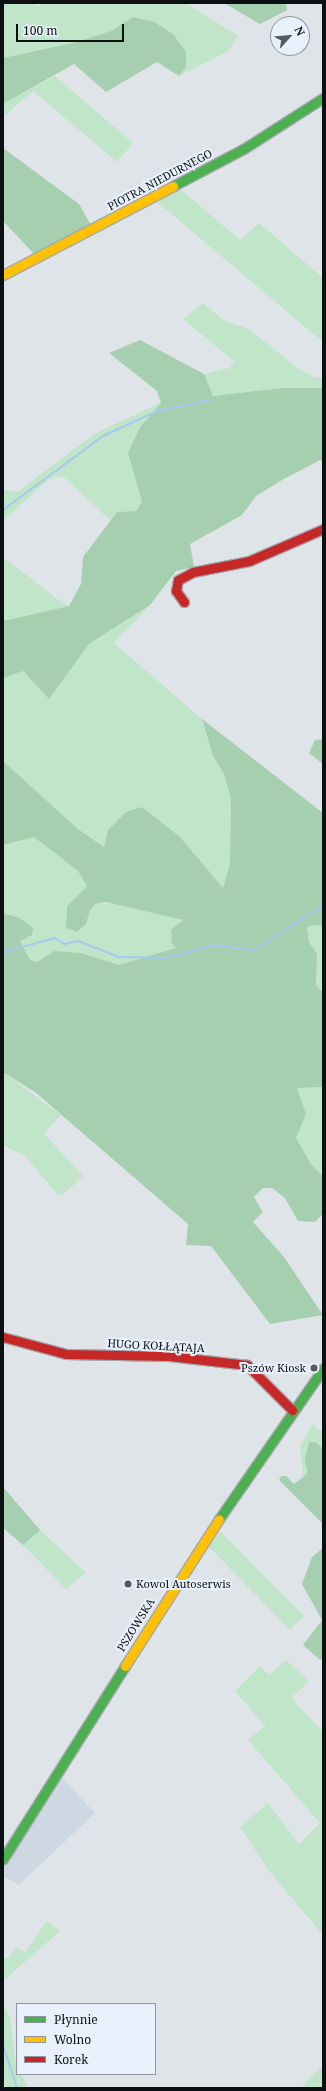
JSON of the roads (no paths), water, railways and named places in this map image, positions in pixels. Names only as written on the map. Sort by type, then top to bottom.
[{"type":"street","name":"PIOTRA NIEDURNEGO","points":[[3,275],[245,148],[323,98]]},
{"type":"street","points":[[184,602],[176,591],[178,580],[193,572],[249,561],[323,529]]},
{"type":"street","name":"HUGO KOŁŁĄTAJA","points":[[3,1337],[66,1354],[169,1356],[247,1365],[292,1410]]},
{"type":"street","name":"PSZOWSKA","points":[[3,1859],[180,1577],[292,1410],[323,1370]]},
{"type":"waterway","points":[[3,510],[103,436],[157,411],[210,400]]},
{"type":"waterway","points":[[3,952],[55,938],[64,944],[78,941],[119,957],[167,958],[213,945],[254,950],[323,905]]},
{"type":"waterway","points":[[3,2045],[17,2088]]},
{"type":"place","name":"Pszów Kiosk","points":[[314,1368]]},
{"type":"place","name":"Kowol Autoserwis","points":[[128,1584]]}]
